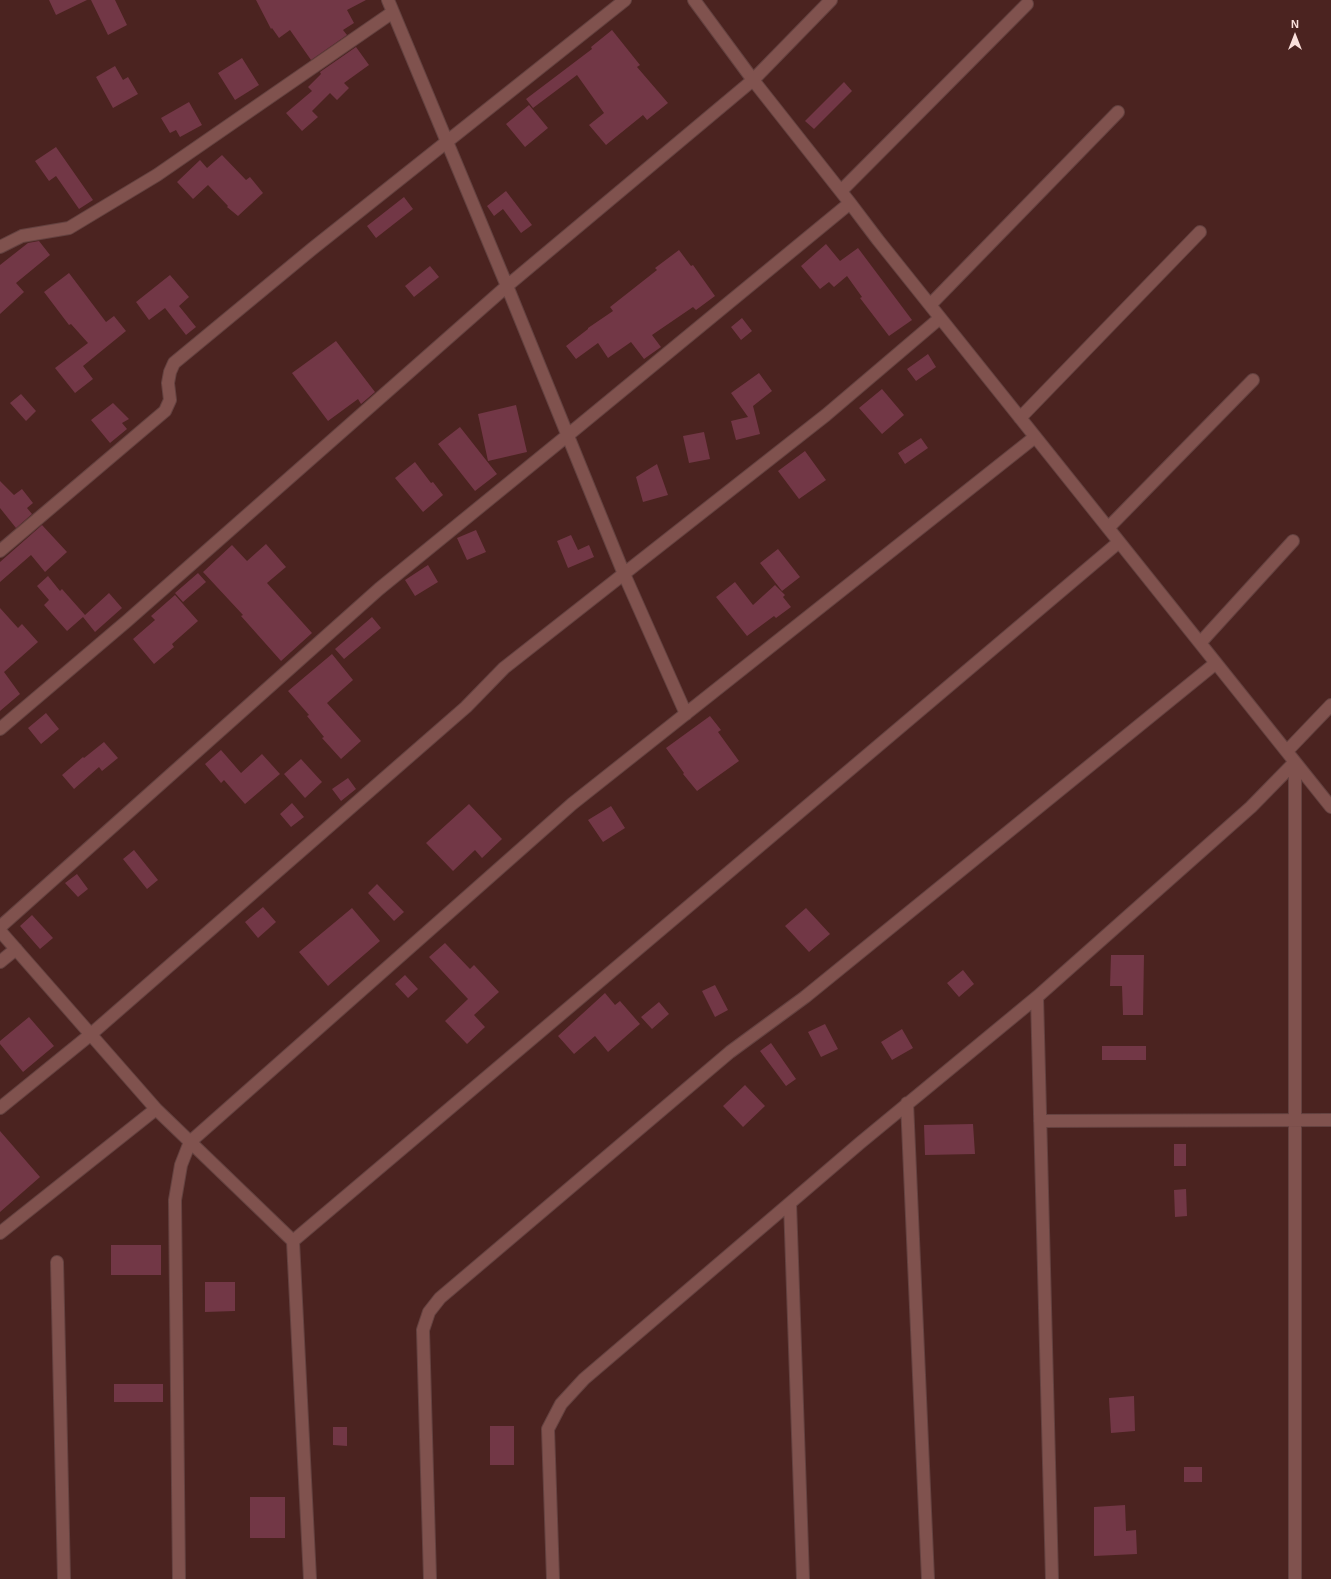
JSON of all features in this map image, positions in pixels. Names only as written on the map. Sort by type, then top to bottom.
[{"type":"street","points":[[388,0],[508,286],[624,574],[686,714]]},
{"type":"street","points":[[0,551],[165,411],[170,400],[168,383],[170,372],[174,363],[312,249],[625,0]]},
{"type":"street","points":[[694,0],[752,80],[940,318],[1331,807]]},
{"type":"street","points":[[0,729],[133,616],[508,286],[752,80],[831,0]]},
{"type":"street","points":[[841,191],[1027,4]]},
{"type":"street","points":[[0,247],[22,236],[69,228],[157,175],[393,12]]},
{"type":"street","points":[[930,305],[1118,112]]},
{"type":"street","points":[[0,927],[379,589],[850,203]]},
{"type":"street","points":[[1020,418],[1200,232]]},
{"type":"street","points":[[0,1108],[90,1035],[466,707],[504,668],[826,415],[940,318]]},
{"type":"street","points":[[1108,528],[1253,380]]},
{"type":"street","points":[[179,1579],[175,1200],[181,1165],[190,1142],[572,804],[1035,437]]},
{"type":"street","points":[[1200,643],[1293,541]]},
{"type":"street","points":[[294,1242],[1119,542]]},
{"type":"street","points":[[430,1579],[423,1330],[429,1312],[440,1298],[730,1052],[805,997],[1216,663]]},
{"type":"street","points":[[1286,751],[1331,705]]},
{"type":"street","points":[[553,1579],[548,1429],[561,1404],[584,1379],[907,1103],[1037,997],[1251,807],[1296,762]]},
{"type":"street","points":[[1295,1579],[1296,762]]},
{"type":"street","points":[[0,931],[156,1110],[294,1242],[310,1579]]},
{"type":"street","points":[[0,962],[16,949]]},
{"type":"street","points":[[1037,997],[1052,1579]]},
{"type":"street","points":[[907,1103],[928,1579]]},
{"type":"street","points":[[0,1233],[156,1110]]},
{"type":"street","points":[[1040,1121],[1331,1120]]},
{"type":"street","points":[[790,1203],[803,1579]]},
{"type":"street","points":[[57,1262],[64,1579]]},
{"type":"building","points":[[49,0],[87,0],[56,15]]},
{"type":"building","points":[[91,0],[115,0],[127,25],[108,35]]},
{"type":"building","points":[[256,0],[366,0],[347,10],[354,23],[343,30],[347,35],[311,60],[290,30],[279,38],[272,28],[271,29]]},
{"type":"building","points":[[612,30],[640,65],[637,67],[668,103],[647,120],[643,115],[606,145],[589,125],[604,113],[577,75],[533,108],[526,99],[592,49],[591,47]]},
{"type":"building","points":[[356,47],[369,65],[344,83],[349,88],[337,100],[330,93],[312,111],[318,117],[302,131],[286,113],[312,91],[308,87],[321,74],[320,72]]},
{"type":"building","points":[[242,58],[259,85],[235,100],[218,73]]},
{"type":"building","points":[[115,66],[123,80],[128,77],[138,94],[113,108],[96,77]]},
{"type":"building","points":[[844,82],[852,91],[814,129],[805,121]]},
{"type":"building","points":[[189,102],[202,125],[180,137],[176,130],[170,133],[161,118]]},
{"type":"building","points":[[529,105],[548,128],[525,147],[506,124]]},
{"type":"building","points":[[56,147],[93,200],[79,209],[56,176],[49,181],[35,161]]},
{"type":"building","points":[[222,155],[246,180],[250,177],[263,193],[238,216],[227,207],[228,206],[208,185],[193,199],[177,182],[200,160],[207,168]]},
{"type":"building","points":[[506,191],[532,225],[521,233],[503,209],[494,216],[487,206]]},
{"type":"building","points":[[404,197],[413,209],[376,238],[367,226]]},
{"type":"building","points":[[39,241],[50,255],[16,283],[24,292],[0,314],[0,265],[28,243]]},
{"type":"building","points":[[826,244],[840,261],[858,248],[912,320],[889,336],[860,298],[862,297],[847,276],[834,287],[829,282],[820,289],[801,266]]},
{"type":"building","points":[[679,250],[691,266],[693,265],[715,296],[696,310],[693,307],[652,335],[661,347],[644,359],[631,342],[608,358],[598,343],[576,359],[566,346],[588,328],[613,311],[610,307],[657,270],[655,268]]},
{"type":"building","points":[[430,266],[439,277],[414,297],[405,286]]},
{"type":"building","points":[[69,273],[106,322],[114,316],[126,331],[83,366],[93,379],[75,393],[55,368],[88,343],[71,324],[69,325],[44,292]]},
{"type":"building","points":[[170,275],[189,297],[179,306],[196,327],[186,335],[165,308],[149,320],[136,302]]},
{"type":"building","points":[[742,318],[752,331],[741,340],[731,327]]},
{"type":"building","points":[[336,341],[375,392],[361,404],[358,399],[328,421],[292,373]]},
{"type":"building","points":[[928,354],[936,367],[916,381],[907,369]]},
{"type":"building","points":[[759,373],[772,391],[753,406],[760,434],[736,440],[731,421],[748,417],[731,393]]},
{"type":"building","points":[[882,389],[904,415],[882,434],[859,408]]},
{"type":"building","points":[[21,394],[36,411],[26,421],[10,403]]},
{"type":"building","points":[[113,403],[129,419],[122,423],[127,429],[110,443],[91,420]]},
{"type":"building","points":[[516,405],[527,452],[488,461],[478,414]]},
{"type":"building","points":[[460,427],[497,474],[475,491],[438,444]]},
{"type":"building","points":[[704,432],[710,459],[689,463],[683,436]]},
{"type":"building","points":[[921,438],[928,448],[905,464],[898,453]]},
{"type":"building","points":[[805,451],[826,480],[799,499],[778,471]]},
{"type":"building","points":[[415,462],[431,483],[433,482],[443,495],[423,512],[395,478]]},
{"type":"building","points":[[657,464],[668,495],[643,502],[636,477]]},
{"type":"building","points":[[0,481],[14,495],[22,489],[33,503],[27,508],[32,514],[16,528],[0,508]]},
{"type":"building","points":[[42,525],[67,552],[45,572],[31,555],[0,582],[0,562]]},
{"type":"building","points":[[476,530],[486,552],[467,560],[457,538]]},
{"type":"building","points":[[571,535],[578,550],[589,545],[594,557],[568,568],[557,541]]},
{"type":"building","points":[[266,544],[286,567],[267,583],[312,633],[281,661],[241,616],[243,615],[203,572],[232,545],[247,561]]},
{"type":"building","points":[[778,549],[800,577],[782,591],[760,563]]},
{"type":"building","points":[[428,565],[438,582],[415,596],[405,580]]},
{"type":"building","points":[[198,573],[206,582],[183,602],[175,593]]},
{"type":"building","points":[[48,576],[60,591],[62,589],[85,615],[109,593],[122,608],[95,632],[83,617],[67,631],[44,605],[49,600],[37,586]]},
{"type":"building","points":[[735,582],[753,605],[775,585],[785,595],[783,597],[791,607],[776,618],[774,616],[747,636],[716,597]]},
{"type":"building","points":[[175,595],[198,621],[172,644],[174,647],[154,664],[133,639],[155,620],[151,616]]},
{"type":"building","points":[[0,608],[18,628],[22,624],[38,642],[4,672],[20,694],[0,711]]},
{"type":"building","points":[[372,617],[381,628],[344,659],[335,649]]},
{"type":"building","points":[[332,654],[353,680],[327,703],[361,741],[341,759],[322,738],[324,737],[307,716],[309,715],[288,691]]},
{"type":"building","points":[[46,713],[59,729],[41,744],[28,728]]},
{"type":"building","points":[[710,716],[721,730],[718,732],[739,761],[697,791],[683,774],[684,773],[666,748]]},
{"type":"building","points":[[104,742],[118,758],[102,771],[99,767],[74,789],[62,775]]},
{"type":"building","points":[[221,750],[241,773],[262,754],[280,774],[245,804],[224,780],[221,783],[205,764]]},
{"type":"building","points":[[301,759],[322,782],[305,798],[284,774]]},
{"type":"building","points":[[348,778],[356,789],[341,801],[332,789]]},
{"type":"building","points":[[292,803],[304,817],[291,827],[280,814]]},
{"type":"building","points":[[469,804],[502,839],[482,858],[475,850],[453,871],[426,843]]},
{"type":"building","points":[[611,806],[625,828],[603,842],[588,820]]},
{"type":"building","points":[[134,850],[158,880],[147,889],[123,859]]},
{"type":"building","points":[[77,874],[88,889],[78,897],[65,883]]},
{"type":"building","points":[[377,884],[404,912],[394,921],[368,893]]},
{"type":"building","points":[[263,907],[276,922],[258,938],[245,922]]},
{"type":"building","points":[[352,908],[380,941],[328,986],[299,952]]},
{"type":"building","points":[[806,908],[830,934],[809,952],[785,926]]},
{"type":"building","points":[[32,915],[53,938],[40,949],[20,926]]},
{"type":"building","points":[[445,943],[470,969],[474,965],[499,992],[474,1015],[485,1027],[467,1044],[445,1021],[468,999],[429,957]]},
{"type":"building","points":[[1111,955],[1144,955],[1143,1015],[1123,1015],[1122,986],[1110,986]]},
{"type":"building","points":[[963,970],[974,984],[959,997],[947,983]]},
{"type":"building","points":[[405,975],[418,989],[408,998],[395,984]]},
{"type":"building","points":[[715,985],[728,1010],[715,1017],[702,991]]},
{"type":"building","points":[[605,993],[615,1005],[620,1001],[640,1024],[608,1052],[595,1036],[574,1054],[558,1036]]},
{"type":"building","points":[[659,1002],[669,1014],[652,1029],[641,1017]]},
{"type":"building","points":[[29,1017],[54,1046],[23,1072],[0,1044],[0,1041]]},
{"type":"building","points":[[825,1024],[838,1049],[821,1057],[808,1032]]},
{"type":"building","points":[[902,1029],[913,1048],[892,1060],[881,1042]]},
{"type":"building","points":[[771,1043],[796,1079],[786,1086],[760,1051]]},
{"type":"building","points":[[1102,1046],[1146,1046],[1146,1060],[1102,1060]]},
{"type":"building","points":[[745,1085],[765,1106],[743,1127],[723,1106]]},
{"type":"building","points":[[973,1124],[975,1154],[925,1155],[924,1125]]},
{"type":"building","points":[[0,1131],[40,1177],[0,1212]]},
{"type":"building","points":[[1174,1144],[1186,1144],[1186,1166],[1174,1166]]},
{"type":"building","points":[[1186,1189],[1187,1216],[1175,1217],[1174,1190]]},
{"type":"building","points":[[111,1245],[161,1245],[161,1275],[111,1275]]},
{"type":"building","points":[[205,1282],[235,1282],[235,1311],[205,1312]]},
{"type":"building","points":[[114,1384],[163,1384],[163,1402],[114,1402]]},
{"type":"building","points":[[1134,1396],[1135,1431],[1111,1433],[1109,1398]]},
{"type":"building","points":[[490,1426],[514,1426],[514,1465],[490,1465]]},
{"type":"building","points":[[333,1427],[347,1427],[347,1446],[333,1445]]},
{"type":"building","points":[[1184,1467],[1202,1467],[1202,1482],[1184,1482]]},
{"type":"building","points":[[250,1497],[285,1497],[285,1538],[250,1538]]},
{"type":"building","points":[[1125,1505],[1126,1531],[1136,1530],[1137,1554],[1094,1556],[1094,1507]]}]
